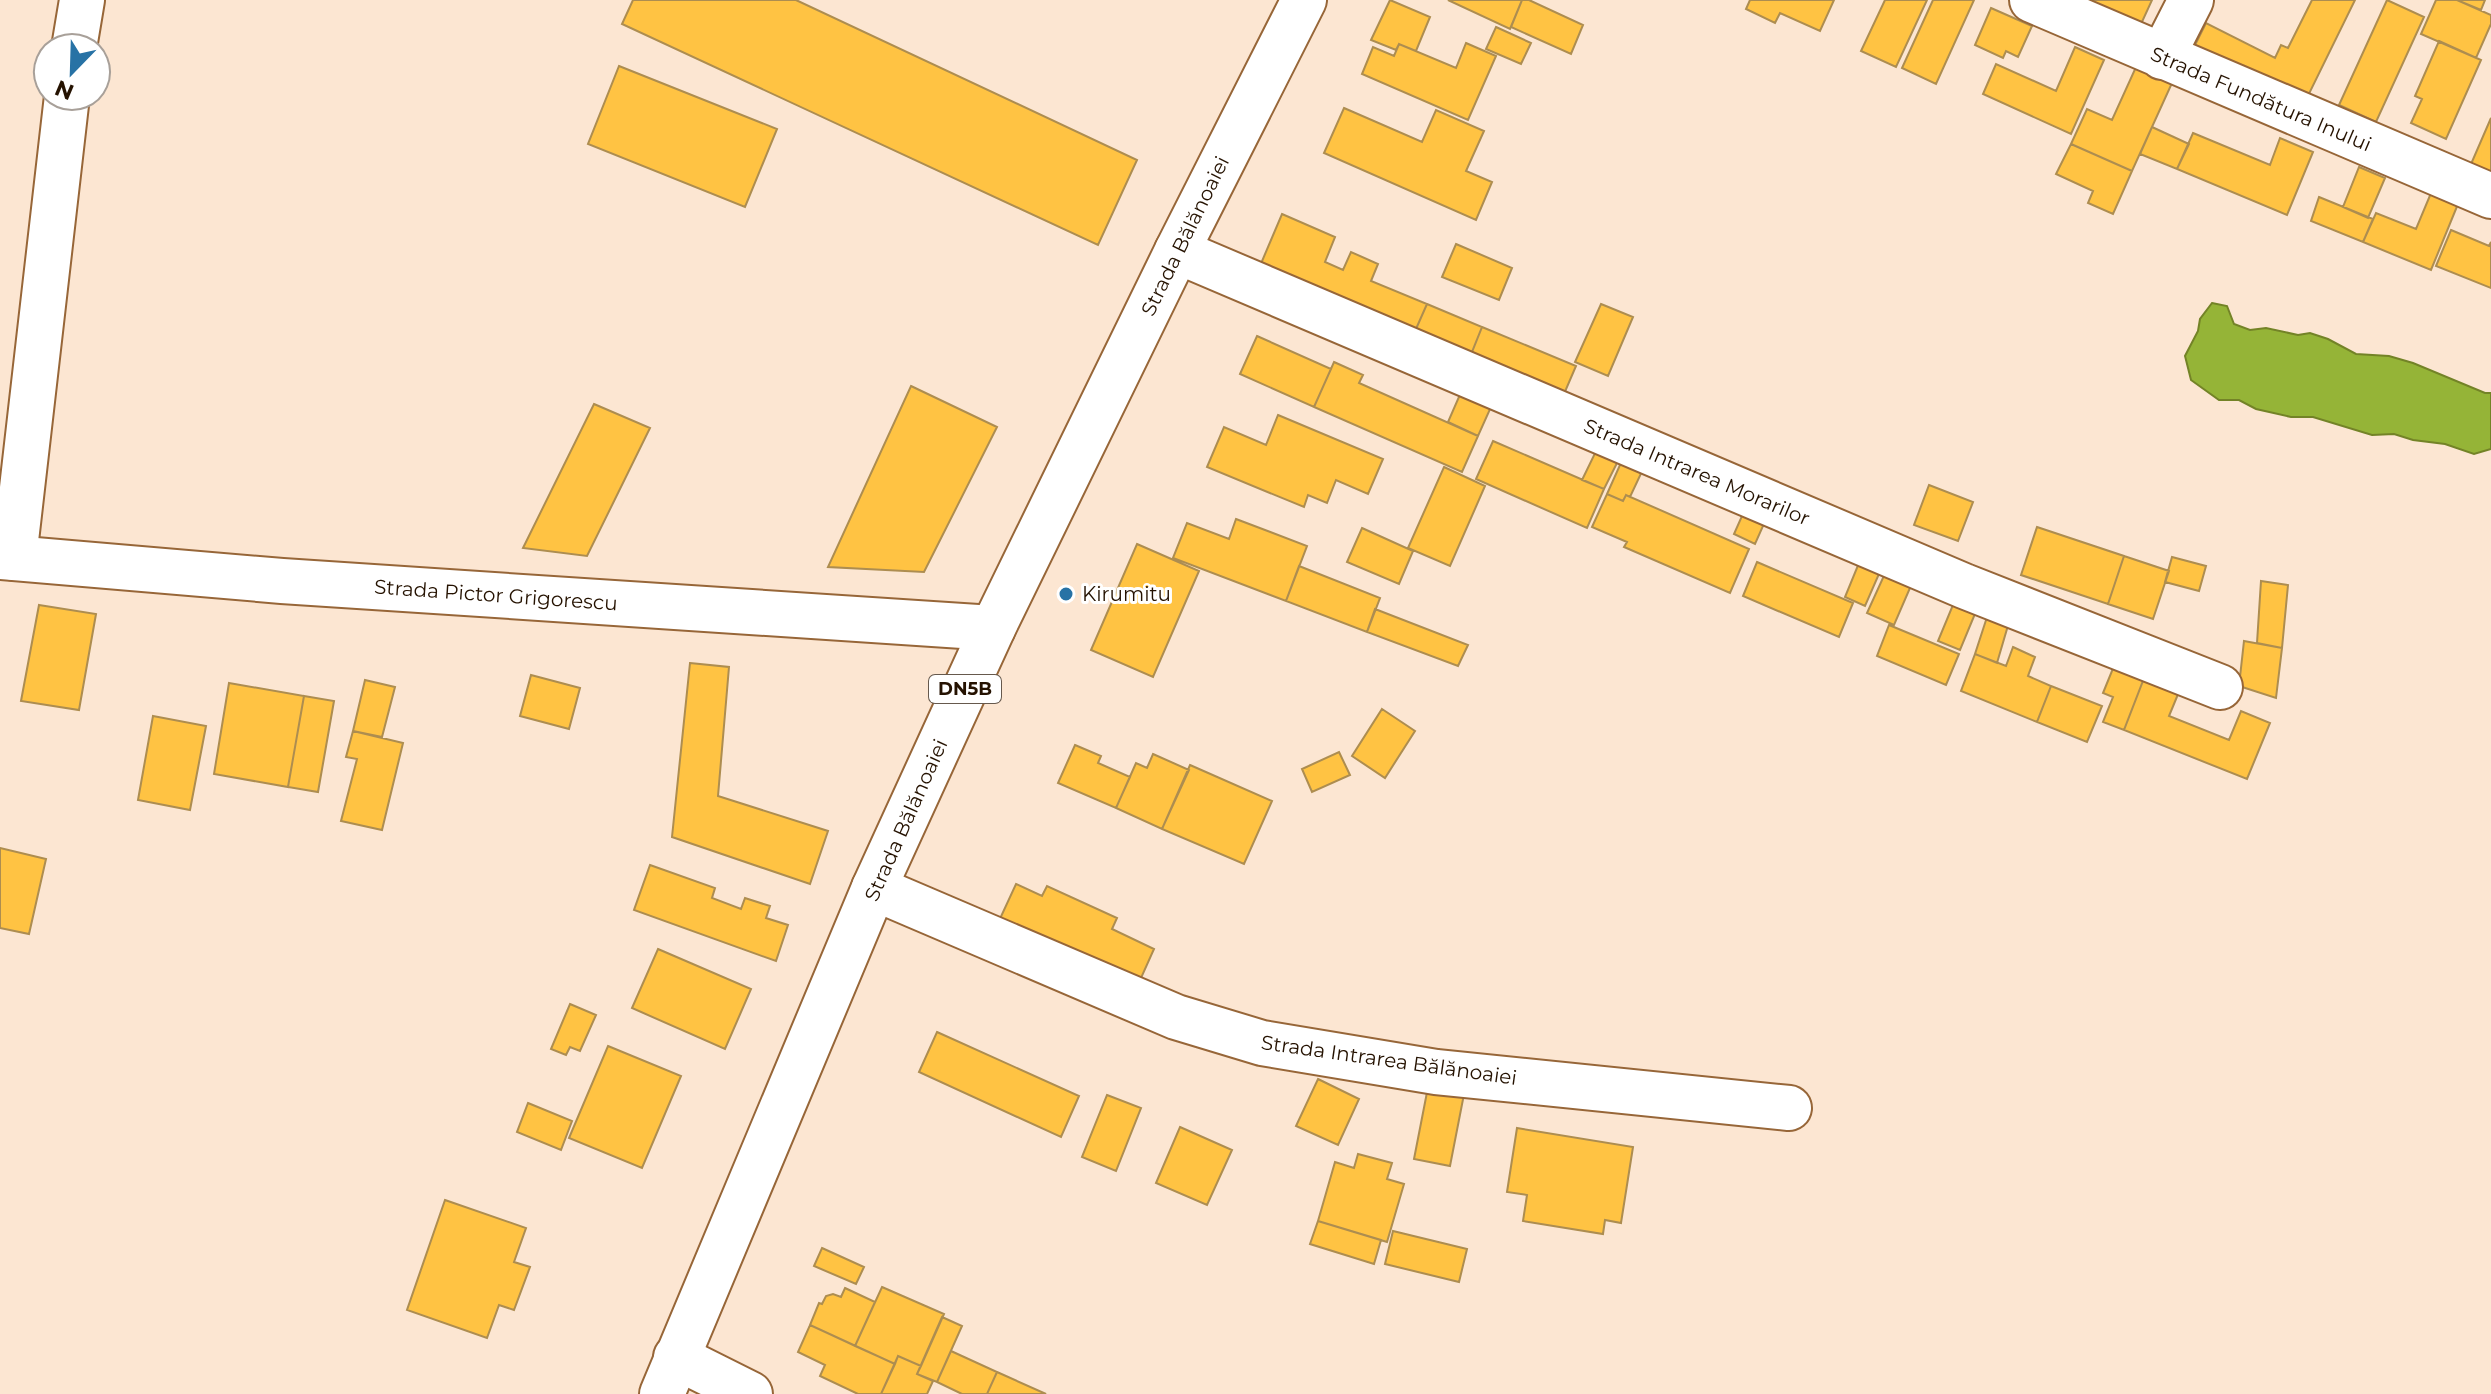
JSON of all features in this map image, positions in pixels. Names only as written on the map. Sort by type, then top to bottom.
[{"type":"street","points":[[77,32],[82,0]]},
{"type":"street","name":"Strada Bălănoaiei","points":[[669,1375],[874,888],[993,628],[1177,251],[1304,0]]},
{"type":"street","name":"Strada Fundătura Inului","points":[[2032,0],[2491,196]]},
{"type":"street","points":[[2162,57],[2191,0]]},
{"type":"street","points":[[7,557],[65,112]]},
{"type":"street","name":"Strada Intrarea Morarilor","points":[[1177,251],[1964,586],[2220,687]]},
{"type":"street","name":"Strada Pictor Grigorescu","points":[[7,557],[282,581],[993,628]]},
{"type":"street","name":"Strada Intrarea Bălănoaiei","points":[[874,888],[1176,1017],[1262,1043],[1436,1072],[1789,1108]]},
{"type":"street","points":[[669,1375],[750,1394]]},
{"type":"shaded area","points":[[2212,303],[2227,306],[2234,324],[2250,330],[2266,328],[2298,335],[2310,333],[2356,354],[2389,356],[2491,393],[2491,449],[2474,454],[2445,444],[2394,434],[2372,435],[2313,417],[2291,417],[2256,409],[2239,400],[2219,400],[2191,380],[2185,356],[2198,331],[2200,319]]},
{"type":"building","points":[[633,0],[796,0],[1137,160],[1098,245],[622,24]]},
{"type":"building","points":[[1390,0],[1430,17],[1416,51],[1399,44],[1396,50],[1371,40]]},
{"type":"building","points":[[1448,0],[1522,0],[1510,29]]},
{"type":"building","points":[[1522,0],[1529,0],[1583,25],[1571,54],[1511,27]]},
{"type":"building","points":[[1750,0],[1834,0],[1820,31],[1780,13],[1775,23],[1746,9]]},
{"type":"building","points":[[1885,0],[1927,0],[1896,67],[1861,51]]},
{"type":"building","points":[[1933,0],[1974,0],[1936,84],[1902,68]]},
{"type":"building","points":[[2060,0],[2152,0],[2136,35]]},
{"type":"building","points":[[2312,0],[2355,0],[2303,106],[2192,51],[2206,23],[2275,58],[2281,45],[2288,48]]},
{"type":"building","points":[[2387,0],[2424,17],[2376,122],[2339,105]]},
{"type":"building","points":[[2436,0],[2457,0],[2491,15],[2491,24],[2476,58],[2421,34]]},
{"type":"building","points":[[2457,0],[2485,0],[2481,10]]},
{"type":"building","points":[[1991,8],[2032,26],[2018,57],[2006,51],[2003,58],[1975,45]]},
{"type":"building","points":[[1496,27],[1531,43],[1521,64],[1486,49]]},
{"type":"building","points":[[2439,41],[2481,60],[2446,139],[2411,123],[2422,99],[2415,96]]},
{"type":"building","points":[[1466,43],[1496,56],[1468,120],[1362,74],[1373,47],[1394,56],[1399,44],[1456,68]]},
{"type":"building","points":[[2075,47],[2104,60],[2071,134],[1983,94],[1996,64],[2056,91]]},
{"type":"building","points":[[619,66],[777,129],[745,207],[588,144]]},
{"type":"building","points":[[2136,67],[2172,83],[2132,171],[2071,144],[2087,109],[2112,120]]},
{"type":"building","points":[[1344,108],[1422,142],[1436,110],[1484,131],[1466,171],[1492,182],[1476,220],[1324,153]]},
{"type":"building","points":[[2491,118],[2491,181],[2468,171]]},
{"type":"building","points":[[2152,127],[2189,144],[2177,169],[2140,154]]},
{"type":"building","points":[[2193,133],[2270,165],[2280,138],[2313,152],[2287,215],[2177,169]]},
{"type":"building","points":[[2071,144],[2132,171],[2113,214],[2088,203],[2093,191],[2056,174]]},
{"type":"building","points":[[2359,167],[2385,178],[2368,218],[2343,207]]},
{"type":"building","points":[[2431,193],[2458,204],[2431,270],[2363,242],[2376,213],[2416,229]]},
{"type":"building","points":[[2319,197],[2373,219],[2363,242],[2311,221]]},
{"type":"building","points":[[1282,214],[1335,237],[1325,262],[1343,270],[1351,252],[1378,264],[1371,281],[1427,304],[1412,338],[1257,273]]},
{"type":"building","points":[[2451,230],[2489,246],[2491,242],[2491,288],[2436,266]]},
{"type":"building","points":[[1456,244],[1512,268],[1499,300],[1442,277]]},
{"type":"building","points":[[1427,304],[1482,327],[1468,362],[1412,338]]},
{"type":"building","points":[[1601,304],[1633,317],[1608,376],[1575,362]]},
{"type":"building","points":[[1482,327],[1576,366],[1561,401],[1468,362]]},
{"type":"building","points":[[1257,336],[1331,369],[1314,407],[1240,374]]},
{"type":"building","points":[[1334,362],[1363,375],[1359,383],[1478,436],[1462,472],[1314,407]]},
{"type":"building","points":[[1465,383],[1495,398],[1478,436],[1448,422]]},
{"type":"building","points":[[911,386],[997,427],[924,572],[828,567]]},
{"type":"building","points":[[594,404],[650,428],[587,556],[523,548]]},
{"type":"building","points":[[1278,415],[1383,459],[1368,494],[1336,480],[1327,503],[1308,495],[1304,507],[1207,467],[1224,427],[1266,445]]},
{"type":"building","points":[[1493,441],[1604,489],[1587,528],[1476,479]]},
{"type":"building","points":[[1600,443],[1622,453],[1604,489],[1582,480]]},
{"type":"building","points":[[1624,456],[1645,465],[1630,497],[1626,495],[1623,501],[1607,494]]},
{"type":"building","points":[[1444,467],[1485,486],[1450,566],[1408,548]]},
{"type":"building","points":[[1929,485],[1973,502],[1958,541],[1914,525]]},
{"type":"building","points":[[1607,494],[1623,501],[1626,495],[1749,549],[1730,593],[1624,547],[1627,542],[1592,527]]},
{"type":"building","points":[[1746,507],[1767,517],[1755,544],[1734,534]]},
{"type":"building","points":[[1236,519],[1307,546],[1286,601],[1173,558],[1187,523],[1229,539]]},
{"type":"building","points":[[2037,527],[2124,556],[2108,604],[2021,575]]},
{"type":"building","points":[[1362,528],[1413,551],[1399,584],[1347,562]]},
{"type":"building","points":[[1137,544],[1199,571],[1153,677],[1091,650]]},
{"type":"building","points":[[2124,556],[2169,571],[2153,619],[2108,604]]},
{"type":"building","points":[[2172,557],[2206,566],[2199,591],[2165,582]]},
{"type":"building","points":[[1861,558],[1882,567],[1865,606],[1845,597]]},
{"type":"building","points":[[1757,562],[1853,603],[1839,637],[1743,596]]},
{"type":"building","points":[[1299,566],[1380,598],[1367,632],[1286,601]]},
{"type":"building","points":[[1887,569],[1913,581],[1894,625],[1867,613]]},
{"type":"building","points":[[2261,581],[2288,585],[2282,648],[2257,643]]},
{"type":"building","points":[[1955,600],[1977,609],[1960,650],[1938,641]]},
{"type":"building","points":[[39,605],[96,614],[79,710],[21,701]]},
{"type":"building","points":[[1375,609],[1468,645],[1458,666],[1367,632]]},
{"type":"building","points":[[1988,614],[2009,622],[1997,663],[1975,654]]},
{"type":"building","points":[[1889,625],[1959,654],[1946,685],[1877,656]]},
{"type":"building","points":[[2244,641],[2282,648],[2276,698],[2239,686]]},
{"type":"building","points":[[2013,647],[2035,657],[2028,676],[2051,686],[2037,722],[1961,691],[1975,654],[2006,666]]},
{"type":"building","points":[[2116,661],[2146,673],[2124,730],[2103,722],[2113,697],[2103,693]]},
{"type":"building","points":[[690,663],[729,667],[718,796],[828,831],[810,884],[672,837]]},
{"type":"building","points":[[2146,673],[2181,687],[2169,716],[2229,740],[2241,711],[2270,723],[2247,779],[2124,730]]},
{"type":"building","points":[[531,675],[580,688],[569,729],[520,716]]},
{"type":"building","points":[[365,680],[395,687],[382,737],[353,731]]},
{"type":"building","points":[[229,683],[304,696],[288,787],[214,774]]},
{"type":"building","points":[[2051,686],[2102,706],[2087,742],[2037,722]]},
{"type":"building","points":[[304,696],[334,701],[318,792],[288,787]]},
{"type":"building","points":[[1382,709],[1415,731],[1385,778],[1352,756]]},
{"type":"building","points":[[153,716],[206,726],[190,810],[138,800]]},
{"type":"building","points":[[353,731],[403,743],[382,830],[341,821],[357,759],[346,757]]},
{"type":"building","points":[[1075,745],[1101,756],[1098,763],[1130,777],[1116,808],[1058,783]]},
{"type":"building","points":[[1339,752],[1350,775],[1312,792],[1302,769]]},
{"type":"building","points":[[1153,754],[1189,770],[1162,829],[1116,808],[1136,763],[1147,768]]},
{"type":"building","points":[[1190,765],[1272,801],[1244,864],[1162,829]]},
{"type":"building","points":[[0,848],[46,859],[29,934],[0,928]]},
{"type":"building","points":[[650,865],[715,888],[712,898],[741,909],[745,898],[770,906],[766,918],[788,925],[776,961],[634,910]]},
{"type":"building","points":[[1016,884],[1042,896],[1047,886],[1117,918],[1112,929],[1154,949],[1137,987],[998,923]]},
{"type":"building","points":[[658,949],[751,989],[725,1049],[632,1008]]},
{"type":"building","points":[[570,1004],[596,1015],[580,1051],[570,1047],[566,1055],[551,1049]]},
{"type":"building","points":[[937,1032],[1079,1096],[1061,1137],[919,1072]]},
{"type":"building","points":[[608,1046],[681,1076],[642,1168],[569,1138]]},
{"type":"building","points":[[1318,1079],[1359,1099],[1338,1145],[1296,1126]]},
{"type":"building","points":[[1429,1082],[1465,1089],[1450,1166],[1414,1159]]},
{"type":"building","points":[[1107,1095],[1141,1108],[1116,1171],[1082,1157]]},
{"type":"building","points":[[528,1103],[572,1121],[561,1150],[517,1132]]},
{"type":"building","points":[[1180,1127],[1232,1150],[1207,1205],[1156,1183]]},
{"type":"building","points":[[1517,1128],[1633,1147],[1621,1223],[1605,1220],[1603,1234],[1523,1221],[1527,1195],[1507,1192]]},
{"type":"building","points":[[1358,1154],[1392,1163],[1387,1179],[1404,1184],[1387,1242],[1318,1221],[1335,1162],[1354,1168]]},
{"type":"building","points":[[445,1200],[526,1228],[514,1262],[530,1267],[514,1310],[499,1305],[487,1338],[407,1310]]},
{"type":"building","points":[[1318,1221],[1381,1240],[1374,1264],[1310,1244]]},
{"type":"building","points":[[1393,1231],[1467,1249],[1459,1282],[1385,1264]]},
{"type":"building","points":[[822,1248],[864,1267],[856,1284],[814,1266]]},
{"type":"building","points":[[882,1287],[944,1314],[921,1366],[898,1356],[895,1364],[855,1346]]},
{"type":"building","points":[[845,1288],[875,1302],[855,1346],[810,1325],[819,1303],[822,1304],[826,1296],[833,1294],[841,1297]]},
{"type":"building","points":[[942,1317],[962,1326],[937,1382],[917,1374]]},
{"type":"building","points":[[810,1325],[895,1364],[881,1394],[858,1394],[820,1376],[825,1365],[798,1352]]},
{"type":"building","points":[[951,1351],[997,1372],[987,1394],[962,1394],[937,1382]]},
{"type":"building","points":[[898,1356],[921,1366],[917,1374],[933,1381],[927,1394],[881,1394]]},
{"type":"building","points":[[997,1372],[1046,1394],[987,1394]]},
{"type":"place","name":"Kirumitu","points":[[1066,594]]}]
